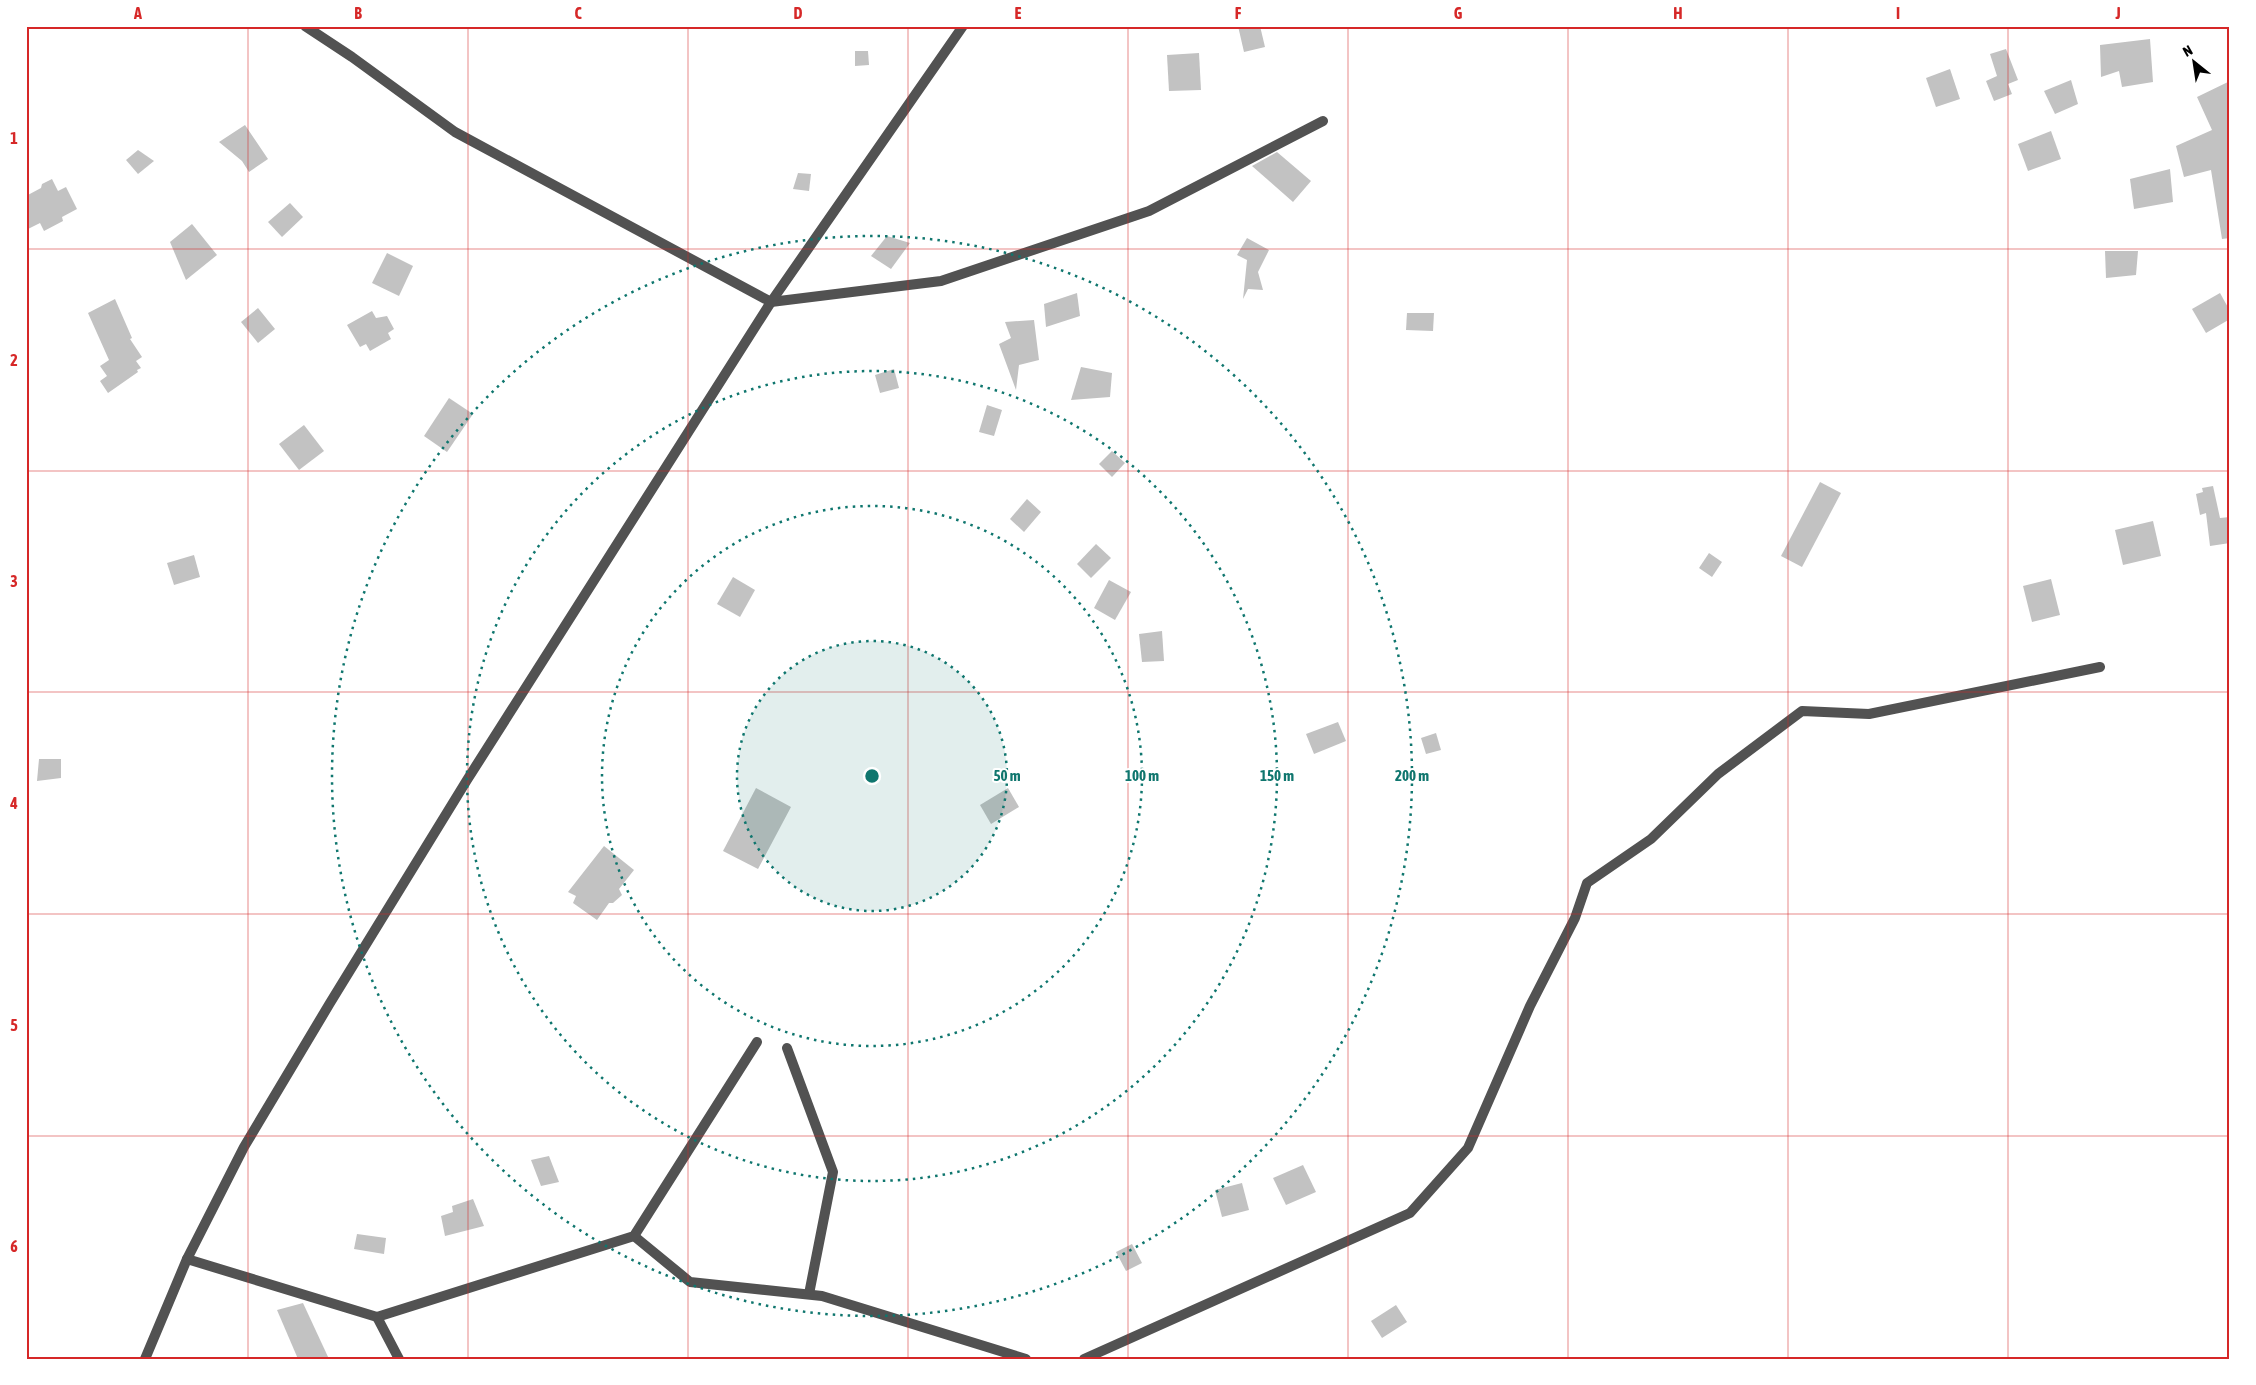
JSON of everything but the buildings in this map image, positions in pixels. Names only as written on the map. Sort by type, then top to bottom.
[{"type":"street","points":[[305,26],[352,57],[455,132],[770,302],[941,281],[1149,211],[1323,121]]},
{"type":"street","points":[[145,1359],[186,1259],[244,1147],[467,780],[770,302],[964,26]]},
{"type":"street","points":[[1084,1359],[1410,1213],[1468,1148],[1530,1006],[1575,918],[1587,883],[1651,840],[1718,774],[1802,711],[1869,714],[2100,667]]},
{"type":"street","points":[[186,1259],[377,1316],[634,1236],[757,1042]]},
{"type":"street","points":[[787,1048],[833,1172],[809,1294]]},
{"type":"street","points":[[634,1236],[690,1282],[822,1296],[1026,1359]]},
{"type":"street","points":[[377,1316],[399,1359]]}]
